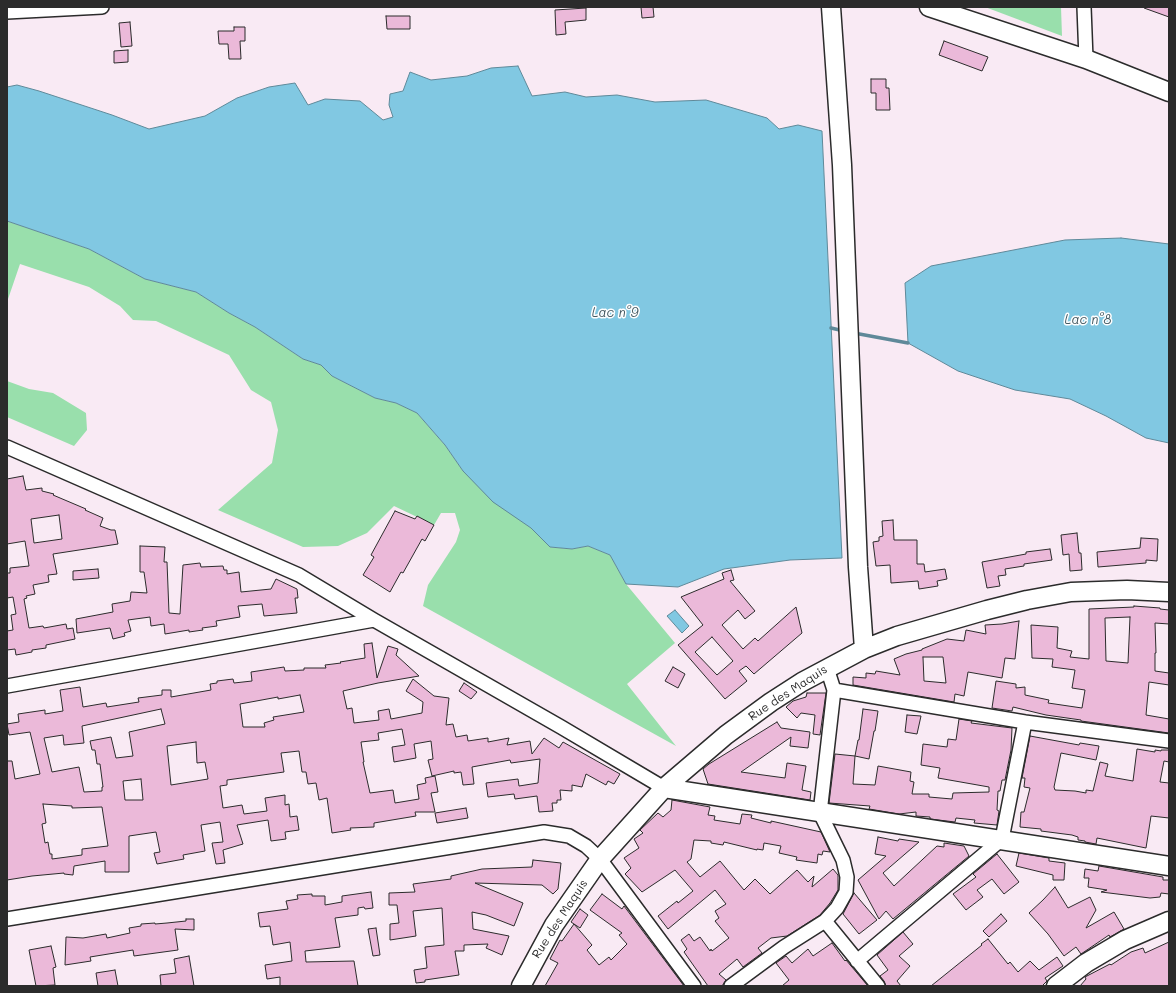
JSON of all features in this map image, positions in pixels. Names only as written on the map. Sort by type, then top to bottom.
[{"type":"street","points":[[7,12],[102,7]]},
{"type":"street","points":[[831,7],[842,165],[858,567],[864,649]]},
{"type":"street","points":[[929,7],[1086,59],[1169,92]]},
{"type":"street","points":[[1084,7],[1086,59]]},
{"type":"street","points":[[7,447],[299,575],[664,788],[1169,866]]},
{"type":"street","name":"Rue des Maquis","points":[[521,986],[554,925],[600,859],[664,788],[726,734],[770,702],[802,682],[864,649],[897,636],[987,610],[1071,592],[1127,590],[1169,592]]},
{"type":"street","points":[[7,686],[374,620]]},
{"type":"street","points":[[731,986],[784,947],[825,921],[837,908],[846,892],[847,877],[843,860],[820,813],[834,690],[827,668]]},
{"type":"street","points":[[834,690],[1025,722],[1169,742]]},
{"type":"street","points":[[857,961],[1002,839],[1025,722]]},
{"type":"street","points":[[7,919],[544,832],[569,836],[586,846],[600,859],[694,986]]},
{"type":"street","points":[[825,921],[878,986]]},
{"type":"street","points":[[1056,986],[1086,963],[1125,940],[1169,921]]},
{"type":"green space","points":[[985,7],[1061,7],[1062,36]]},
{"type":"green space","points":[[7,221],[89,249],[145,279],[196,292],[229,313],[255,327],[303,359],[321,365],[332,376],[375,398],[396,403],[417,413],[445,445],[463,471],[531,528],[550,547],[572,549],[588,546],[610,555],[626,584],[675,643],[627,684],[676,746],[423,606],[428,585],[456,542],[460,530],[455,513],[441,513],[434,525],[394,506],[367,533],[338,546],[303,547],[218,510],[272,463],[278,430],[271,402],[251,390],[229,355],[156,321],[133,320],[120,306],[89,287],[20,264],[7,302]]},
{"type":"green space","points":[[7,381],[29,389],[53,393],[86,413],[87,430],[74,446],[7,417]]},
{"type":"water","name":"Lac n°9","points":[[518,66],[532,96],[565,92],[586,97],[617,95],[655,102],[706,100],[767,118],[779,129],[798,125],[822,131],[842,558],[790,560],[724,569],[678,587],[626,584],[610,555],[588,546],[572,549],[550,547],[531,528],[493,502],[463,471],[445,445],[417,413],[396,403],[375,398],[332,376],[321,365],[303,359],[255,327],[229,313],[196,292],[145,279],[89,249],[7,221],[7,87],[17,85],[39,91],[149,129],[205,116],[237,98],[269,87],[295,83],[308,105],[325,99],[360,101],[383,120],[393,117],[389,105],[390,94],[403,91],[410,72],[431,80],[467,76],[491,68]]},
{"type":"water","name":"Lac n°8","points":[[1121,238],[1169,244],[1169,443],[1146,438],[1106,416],[1070,399],[1015,390],[958,371],[908,343],[905,283],[931,266],[1065,240]]},
{"type":"water","points":[[675,610],[689,626],[682,633],[667,616]]},
{"type":"building","points":[[641,7],[653,7],[654,17],[642,18]]},
{"type":"building","points":[[1169,7],[1169,17],[1144,8]]},
{"type":"building","points":[[586,8],[586,20],[565,22],[566,34],[556,35],[555,10]]},
{"type":"building","points":[[386,16],[410,16],[410,29],[387,29]]},
{"type":"building","points":[[130,22],[132,46],[121,47],[119,23]]},
{"type":"building","points":[[234,27],[245,27],[245,41],[240,41],[241,59],[229,59],[228,44],[219,44],[218,31],[234,31]]},
{"type":"building","points":[[944,41],[988,57],[982,71],[939,55]]},
{"type":"building","points":[[128,50],[128,62],[114,63],[114,51]]},
{"type":"building","points":[[871,79],[886,79],[886,88],[889,88],[890,110],[876,110],[876,93],[871,93]]},
{"type":"building","points":[[23,476],[26,490],[42,488],[42,491],[54,494],[53,495],[103,518],[100,526],[115,530],[118,544],[53,554],[57,574],[48,575],[49,582],[33,585],[35,594],[26,596],[27,598],[24,599],[29,628],[43,626],[44,628],[66,624],[67,629],[73,628],[75,639],[46,645],[46,648],[32,650],[32,652],[16,655],[15,649],[7,650],[7,631],[13,630],[11,615],[16,614],[13,597],[7,598],[7,573],[10,573],[10,568],[29,566],[25,541],[7,544],[7,479]],"holes":[[[59,515],[62,539],[34,543],[31,519]]]},
{"type":"building","points":[[395,511],[415,519],[417,516],[434,525],[425,541],[422,539],[403,573],[401,572],[390,592],[363,575],[374,557],[371,555]]},
{"type":"building","points":[[893,520],[894,540],[917,540],[917,564],[924,564],[925,572],[945,569],[947,579],[937,581],[938,586],[919,589],[918,581],[891,583],[890,565],[876,566],[873,542],[879,541],[879,537],[883,536],[882,521]]},
{"type":"building","points":[[1077,533],[1079,553],[1081,553],[1082,570],[1070,571],[1069,554],[1063,555],[1061,535]]},
{"type":"building","points":[[1141,538],[1158,539],[1157,561],[1146,560],[1146,563],[1098,567],[1097,552],[1140,548]]},
{"type":"building","points":[[140,546],[165,547],[164,562],[167,562],[169,613],[180,614],[183,565],[200,563],[201,567],[223,566],[224,570],[227,570],[227,574],[239,572],[241,592],[271,589],[276,579],[297,589],[298,598],[295,598],[297,613],[264,616],[262,604],[238,606],[240,617],[216,621],[217,626],[202,628],[203,630],[189,632],[189,630],[165,634],[164,624],[151,626],[150,617],[128,620],[131,631],[124,633],[125,636],[113,639],[110,628],[77,633],[76,619],[113,612],[112,604],[130,601],[131,592],[147,593],[144,572],[140,572]]},
{"type":"building","points":[[1050,549],[1052,560],[1024,564],[1024,566],[1005,569],[1006,575],[998,576],[1000,586],[987,588],[982,562],[1026,554],[1026,552]]},
{"type":"building","points":[[98,569],[99,578],[73,580],[73,571]]},
{"type":"building","points":[[731,570],[734,580],[730,581],[755,611],[745,619],[738,610],[722,625],[743,649],[755,638],[758,641],[796,607],[802,633],[754,674],[746,666],[739,671],[747,681],[725,699],[678,645],[703,625],[681,597],[724,579],[722,573]],"holes":[[[712,637],[733,661],[717,675],[695,652]]]},
{"type":"building","points":[[1134,607],[1160,608],[1169,610],[1169,624],[1155,623],[1155,671],[1169,673],[1169,685],[1149,682],[1146,715],[1169,719],[1169,733],[1081,721],[1013,707],[1012,711],[992,708],[996,681],[1016,684],[1016,688],[1025,687],[1025,695],[1049,700],[1048,703],[1082,708],[1085,690],[1072,688],[1075,670],[1052,667],[1053,659],[1032,658],[1031,625],[1058,627],[1057,648],[1072,651],[1070,657],[1089,659],[1089,609]],"holes":[[[1130,617],[1128,663],[1106,661],[1105,618]]]},
{"type":"building","points":[[1019,621],[1015,659],[1005,658],[1002,678],[968,672],[964,696],[955,694],[954,702],[853,685],[853,677],[866,678],[866,673],[875,674],[876,671],[900,675],[894,659],[906,654],[922,650],[947,639],[964,641],[966,630],[986,634],[985,625]],"holes":[[[923,657],[943,657],[946,683],[924,681]]]},
{"type":"building","points":[[372,643],[377,678],[388,646],[398,649],[396,655],[419,676],[343,691],[347,709],[352,708],[354,723],[379,720],[378,711],[389,709],[391,719],[422,713],[423,702],[406,691],[413,679],[434,696],[449,698],[446,725],[453,724],[456,737],[467,735],[468,741],[488,738],[488,742],[509,738],[507,745],[530,741],[532,754],[544,738],[559,748],[563,742],[620,774],[614,784],[608,781],[606,785],[586,774],[582,787],[572,785],[572,791],[560,790],[561,800],[557,800],[557,803],[552,803],[553,811],[539,812],[537,796],[515,799],[514,794],[488,797],[486,783],[518,779],[519,786],[538,783],[540,759],[511,763],[510,760],[472,767],[474,784],[463,785],[461,772],[454,773],[454,771],[432,776],[428,760],[433,759],[431,741],[414,744],[416,758],[394,762],[392,747],[405,745],[402,729],[378,733],[379,740],[361,742],[363,762],[370,793],[393,790],[395,803],[419,799],[417,785],[426,783],[425,778],[435,776],[438,792],[431,793],[435,812],[415,812],[416,816],[374,823],[374,827],[350,828],[351,830],[332,833],[327,798],[319,800],[316,783],[308,784],[306,772],[302,772],[299,751],[281,753],[284,772],[227,780],[227,785],[220,786],[223,808],[242,805],[244,814],[267,811],[265,798],[285,795],[285,805],[289,804],[290,817],[297,816],[299,830],[285,832],[286,839],[271,841],[268,820],[237,825],[243,844],[223,850],[225,863],[216,864],[212,843],[223,842],[220,822],[201,825],[205,851],[183,855],[184,859],[157,864],[154,853],[160,852],[156,832],[129,836],[129,872],[105,872],[105,861],[74,866],[73,875],[64,873],[7,880],[7,761],[12,761],[15,779],[40,774],[30,732],[9,735],[7,724],[19,722],[18,714],[45,710],[45,714],[63,711],[60,690],[80,687],[83,707],[106,703],[107,707],[139,702],[138,698],[162,695],[162,690],[171,690],[171,697],[211,690],[210,684],[217,683],[217,681],[233,679],[234,683],[252,681],[251,672],[284,667],[285,671],[304,670],[304,668],[326,668],[325,665],[365,658],[364,644]],"holes":[[[300,695],[304,712],[273,717],[274,720],[264,723],[265,727],[243,727],[240,704],[278,697],[278,699]],[[161,709],[165,724],[129,732],[133,756],[116,758],[111,737],[90,741],[92,750],[95,750],[97,764],[100,764],[103,787],[102,791],[84,792],[79,767],[52,772],[44,738],[63,735],[64,745],[84,743],[82,726]],[[196,742],[197,763],[205,762],[208,779],[171,785],[167,746]],[[141,779],[143,800],[125,800],[123,781]],[[43,804],[72,806],[72,808],[102,807],[108,846],[82,849],[82,855],[52,859],[48,842],[45,843],[42,824],[46,823]]]},
{"type":"building","points":[[673,667],[685,674],[678,688],[665,681]]},
{"type":"building","points":[[464,683],[477,692],[471,699],[459,691]]},
{"type":"building","points":[[807,693],[826,693],[820,735],[813,734],[815,715],[801,713],[797,718],[786,707],[793,701],[806,697]]},
{"type":"building","points":[[863,709],[878,711],[869,759],[855,756],[859,740]]},
{"type":"building","points":[[907,715],[921,716],[917,734],[905,732]]},
{"type":"building","points":[[959,719],[972,721],[971,723],[1012,728],[1011,750],[1005,780],[1002,780],[1000,791],[998,791],[997,810],[999,811],[997,825],[974,823],[975,820],[956,818],[955,822],[930,819],[930,817],[916,816],[916,812],[899,814],[869,809],[870,806],[829,803],[835,754],[855,756],[853,784],[875,785],[878,766],[911,772],[910,781],[914,782],[912,794],[929,794],[929,797],[952,799],[953,793],[989,792],[989,787],[938,778],[940,768],[921,765],[923,744],[947,747],[948,739],[956,740]]},
{"type":"building","points":[[777,722],[781,728],[810,732],[808,748],[790,746],[791,737],[741,772],[785,778],[787,763],[806,766],[802,790],[811,792],[810,800],[708,784],[703,769]]},
{"type":"building","points":[[1030,736],[1079,745],[1080,743],[1099,746],[1096,760],[1061,753],[1054,787],[1055,790],[1086,793],[1086,790],[1093,791],[1100,762],[1108,764],[1105,776],[1133,781],[1137,749],[1155,752],[1155,750],[1169,750],[1169,762],[1164,761],[1160,782],[1169,783],[1169,818],[1151,816],[1146,848],[1097,838],[1096,844],[1078,840],[1078,837],[1072,835],[1041,831],[1041,829],[1020,827],[1021,812],[1024,812],[1030,788],[1024,787],[1025,778],[1022,778]]},
{"type":"building","points":[[672,800],[710,807],[708,815],[715,816],[714,820],[740,824],[742,814],[752,815],[751,818],[771,823],[771,821],[821,832],[830,852],[823,851],[822,855],[818,854],[817,863],[796,860],[797,857],[779,853],[781,846],[764,843],[763,850],[757,850],[724,842],[723,845],[711,843],[711,841],[694,840],[691,859],[687,862],[700,877],[720,861],[744,890],[755,879],[770,894],[797,870],[808,882],[814,876],[812,887],[833,869],[838,875],[838,890],[820,915],[787,936],[771,938],[758,948],[762,953],[743,967],[737,959],[719,974],[726,980],[722,986],[708,986],[684,952],[687,949],[681,940],[689,934],[694,941],[700,937],[710,951],[711,949],[712,951],[729,938],[715,921],[719,918],[715,911],[726,904],[715,890],[668,929],[658,916],[693,891],[675,870],[642,892],[625,874],[631,868],[624,858],[639,848],[634,839],[643,833],[640,830],[658,813],[663,817],[671,810]]},
{"type":"building","points":[[466,808],[468,818],[437,823],[435,813]]},
{"type":"building","points":[[878,837],[898,841],[899,839],[919,842],[883,873],[894,886],[937,846],[944,847],[944,843],[964,846],[969,856],[893,919],[886,911],[879,919],[858,880],[886,856],[875,854]]},
{"type":"building","points":[[1019,853],[1049,858],[1049,861],[1065,863],[1064,880],[1053,880],[1053,875],[1016,866]]},
{"type":"building","points":[[997,854],[1019,882],[1004,894],[992,879],[977,890],[983,897],[966,910],[953,894],[976,877],[973,874]]},
{"type":"building","points":[[533,860],[561,863],[558,889],[553,894],[542,885],[475,883],[523,903],[514,926],[486,915],[472,912],[473,929],[509,936],[502,955],[486,948],[488,944],[464,945],[464,951],[455,951],[459,975],[425,980],[425,982],[416,983],[414,970],[427,968],[425,947],[444,945],[442,908],[413,911],[416,936],[390,940],[390,924],[399,923],[397,905],[389,905],[389,893],[415,892],[413,884],[451,879],[451,876],[482,869],[532,867]]},
{"type":"building","points":[[1099,866],[1163,877],[1163,880],[1169,880],[1169,894],[1161,893],[1160,897],[1150,898],[1101,892],[1107,890],[1088,887],[1089,878],[1084,878],[1085,869],[1098,871]]},
{"type":"building","points":[[1055,887],[1068,908],[1090,897],[1096,910],[1086,928],[1114,912],[1124,929],[1110,937],[1109,935],[1081,954],[1076,947],[1064,956],[1048,934],[1029,913]]},
{"type":"building","points":[[371,892],[373,908],[358,908],[358,915],[335,918],[340,947],[305,951],[306,962],[354,961],[358,986],[280,986],[280,977],[267,979],[265,965],[292,961],[290,942],[273,945],[270,926],[260,927],[258,913],[288,909],[286,901],[298,899],[297,895],[312,894],[312,896],[325,896],[325,905],[342,902],[342,896]]},
{"type":"building","points":[[854,893],[877,920],[859,934],[843,914]]},
{"type":"building","points":[[602,894],[622,909],[624,906],[684,986],[545,986],[558,963],[550,959],[560,940],[562,941],[574,924],[592,945],[587,950],[599,965],[609,957],[611,960],[627,944],[619,935],[622,933],[590,910]]},
{"type":"building","points":[[580,909],[588,915],[580,928],[571,922]]},
{"type":"building","points":[[1001,914],[1007,921],[989,937],[983,931]]},
{"type":"building","points":[[186,919],[194,919],[194,930],[175,929],[178,950],[134,956],[133,950],[90,957],[91,961],[65,965],[66,937],[83,938],[106,934],[107,938],[130,933],[129,928],[141,926],[141,924],[186,921]]},
{"type":"building","points":[[376,928],[380,955],[373,956],[368,929]]},
{"type":"building","points":[[903,932],[913,944],[899,956],[910,966],[897,981],[901,986],[886,986],[880,976],[888,970],[877,955]]},
{"type":"building","points":[[988,939],[1008,964],[1010,962],[1018,972],[1030,961],[1039,970],[1057,957],[1063,966],[1045,978],[1047,981],[1042,986],[931,986]]},
{"type":"building","points":[[1169,942],[1169,986],[1080,986],[1086,979],[1085,977],[1110,964],[1111,965],[1131,952],[1143,948],[1145,953]]},
{"type":"building","points":[[832,943],[845,961],[846,960],[868,986],[782,986],[789,980],[776,963],[786,956],[792,963],[808,949],[813,956]]},
{"type":"building","points":[[51,946],[56,967],[53,968],[55,985],[36,986],[29,950]]},
{"type":"building","points":[[189,956],[194,986],[161,986],[160,975],[176,973],[174,959]]},
{"type":"building","points":[[115,970],[118,986],[98,986],[96,973]]},
{"type":"waterway","points":[[831,328],[844,331]]},
{"type":"waterway","points":[[854,333],[908,343]]}]
